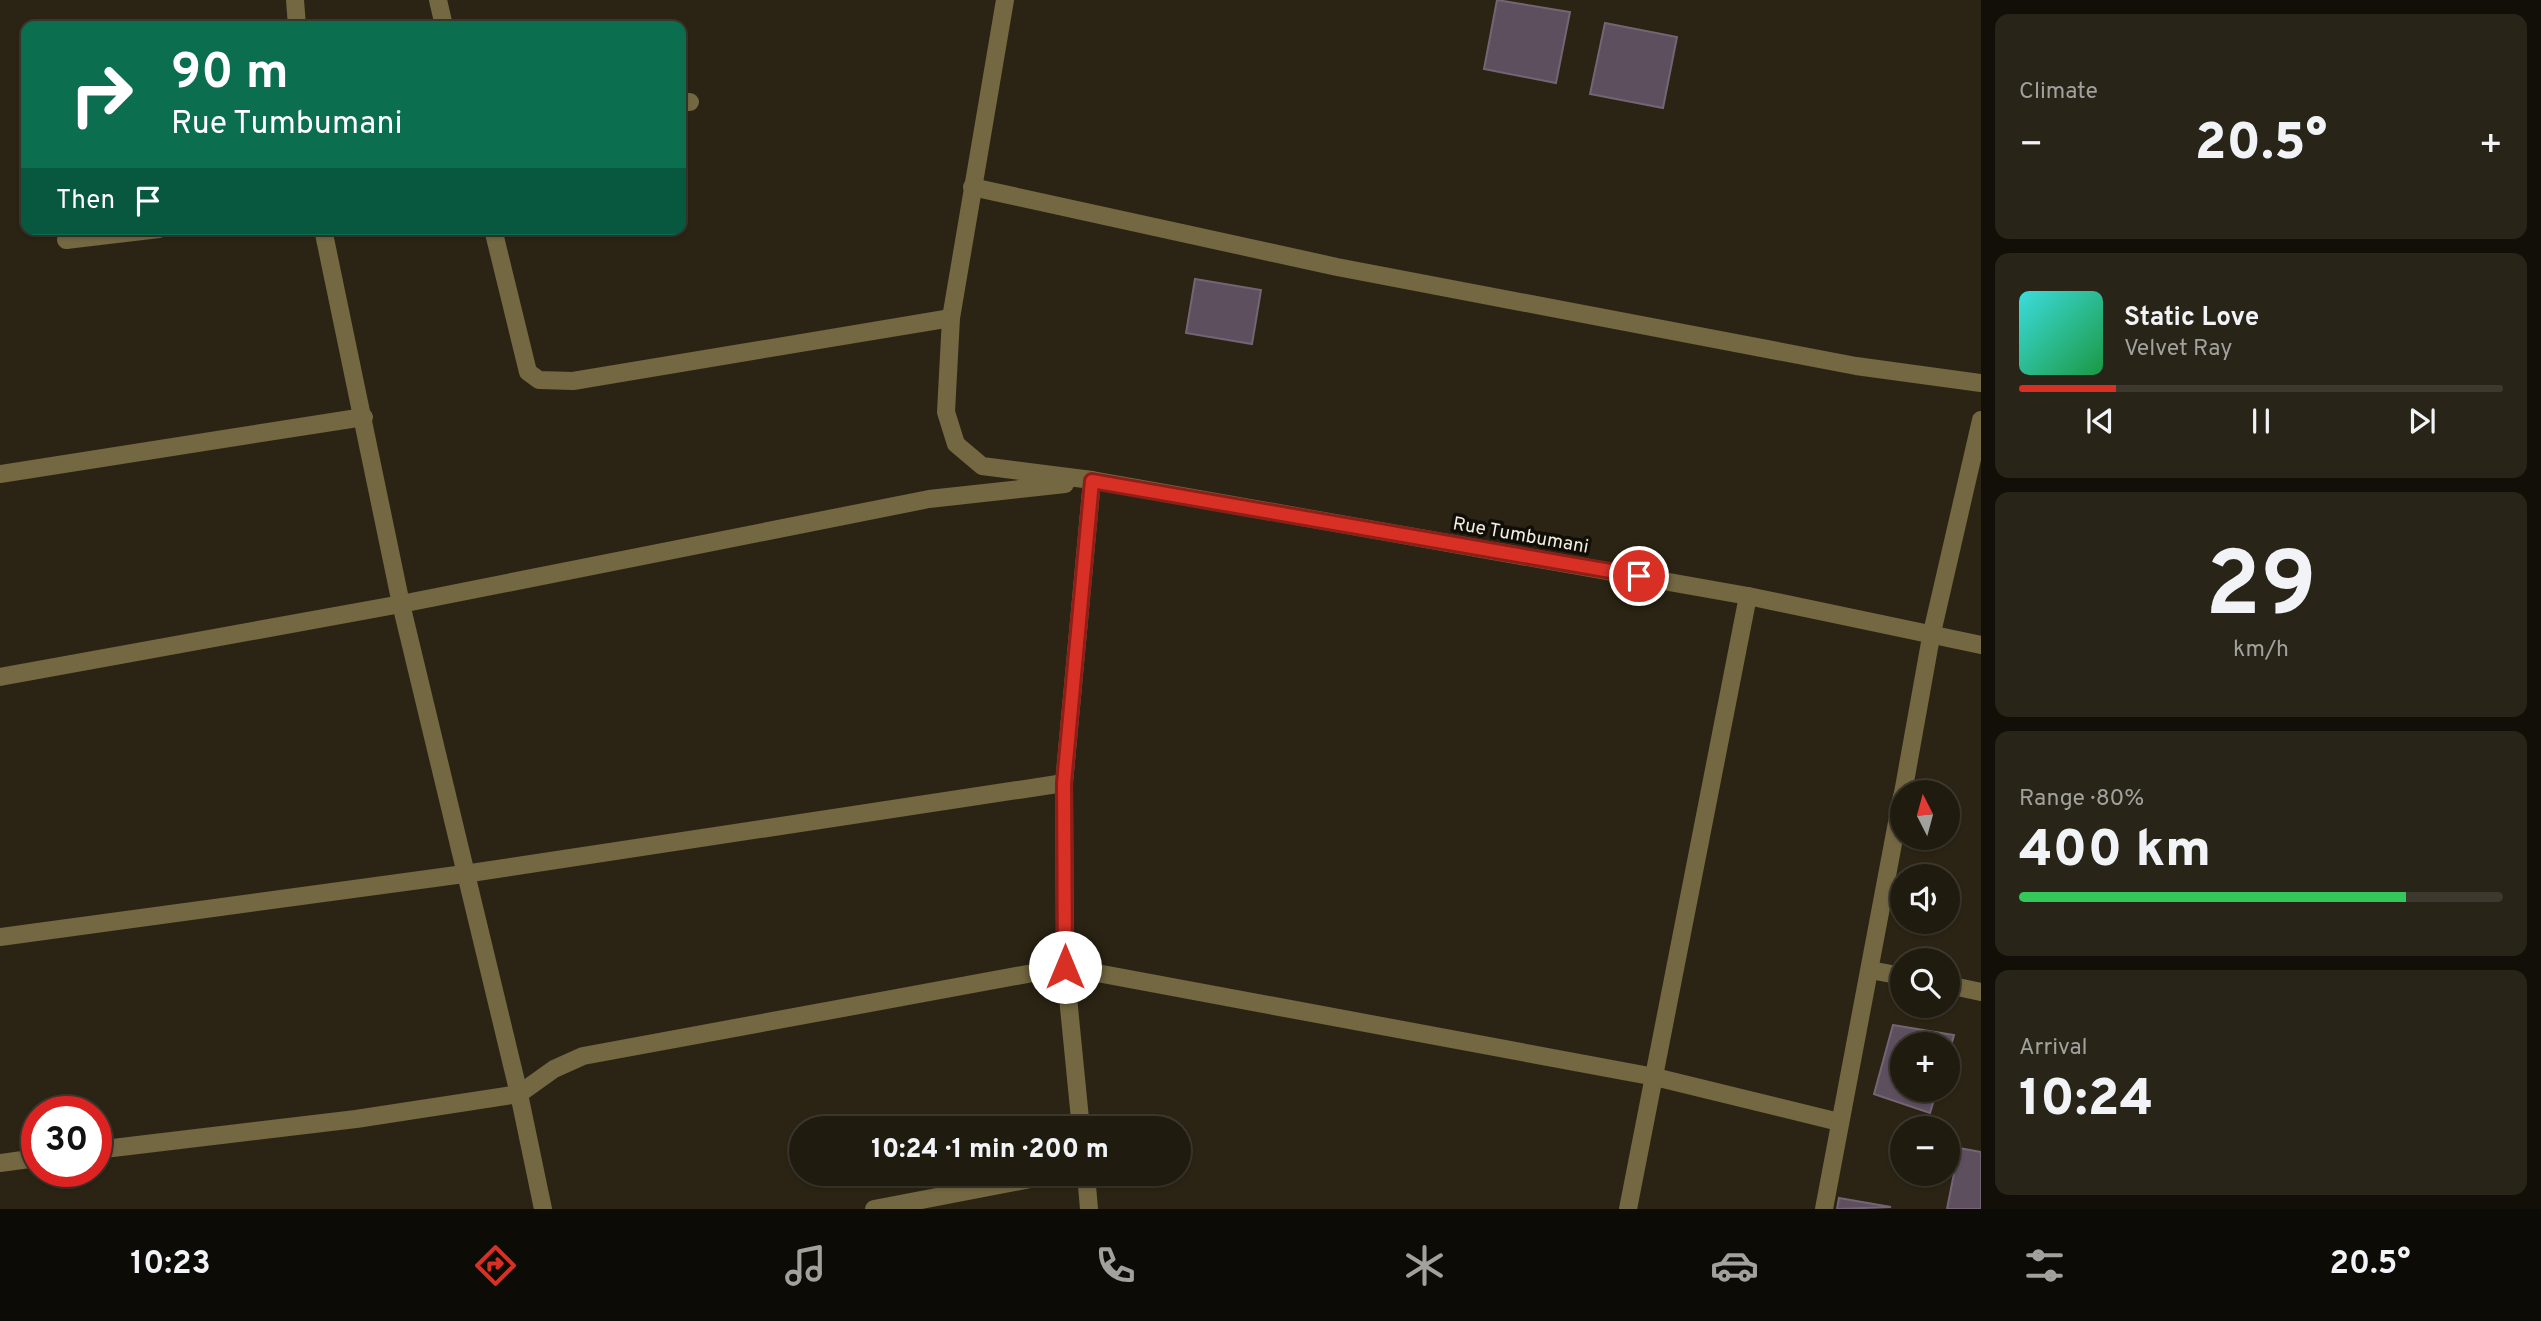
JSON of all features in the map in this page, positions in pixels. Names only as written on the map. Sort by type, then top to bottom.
[{"type":"street","points":[[295,0],[297,21]]},
{"type":"street","points":[[438,0],[443,21]]},
{"type":"street","points":[[1005,0],[951,318],[946,412],[956,444],[982,466],[1092,481]]},
{"type":"street","points":[[972,187],[1337,267],[1856,366],[1981,383]]},
{"type":"street","points":[[66,240],[108,235]]},
{"type":"street","points":[[324,235],[401,604],[519,1094],[543,1209]]},
{"type":"street","points":[[494,235],[528,372],[539,380],[573,381],[951,318]]},
{"type":"street","points":[[0,474],[364,417]]},
{"type":"street","points":[[1905,780],[1931,636],[1981,420]]},
{"type":"street","points":[[0,677],[401,604],[929,499],[1092,481]]},
{"type":"street","points":[[1080,1116],[1065,967],[1064,783],[1092,481]]},
{"type":"street","name":"Rue Tumbumani","points":[[1092,481],[1748,596],[1981,645]]},
{"type":"street","points":[[1628,1209],[1748,596]]},
{"type":"street","points":[[0,937],[464,874],[1064,783]]},
{"type":"street","points":[[1824,1209],[1892,850]]},
{"type":"street","points":[[112,1148],[356,1119],[519,1094],[554,1069],[583,1056],[1065,967],[1655,1077],[1839,1122]]},
{"type":"street","points":[[1870,970],[1890,974]]},
{"type":"street","points":[[1960,988],[1981,992]]},
{"type":"street","points":[[0,1163],[21,1160]]},
{"type":"street","points":[[874,1209],[994,1186]]},
{"type":"street","points":[[1087,1186],[1089,1209]]},
{"type":"building","points":[[1497,0],[1570,12],[1556,83],[1484,69]]},
{"type":"building","points":[[1605,23],[1677,37],[1663,108],[1590,94]]},
{"type":"building","points":[[1195,279],[1261,290],[1252,344],[1186,333]]},
{"type":"building","points":[[1893,1025],[1936,1032],[1891,1032]]},
{"type":"building","points":[[1890,1036],[1890,1099],[1874,1094]]},
{"type":"building","points":[[1898,1102],[1933,1102],[1930,1113]]},
{"type":"building","points":[[1960,1148],[1981,1152],[1981,1209],[1947,1209],[1952,1186],[1960,1186]]},
{"type":"building","points":[[1839,1198],[1891,1207],[1837,1209]]},
{"type":"route","points":[[1065,967],[1064,783],[1092,481],[1639,576]]}]
